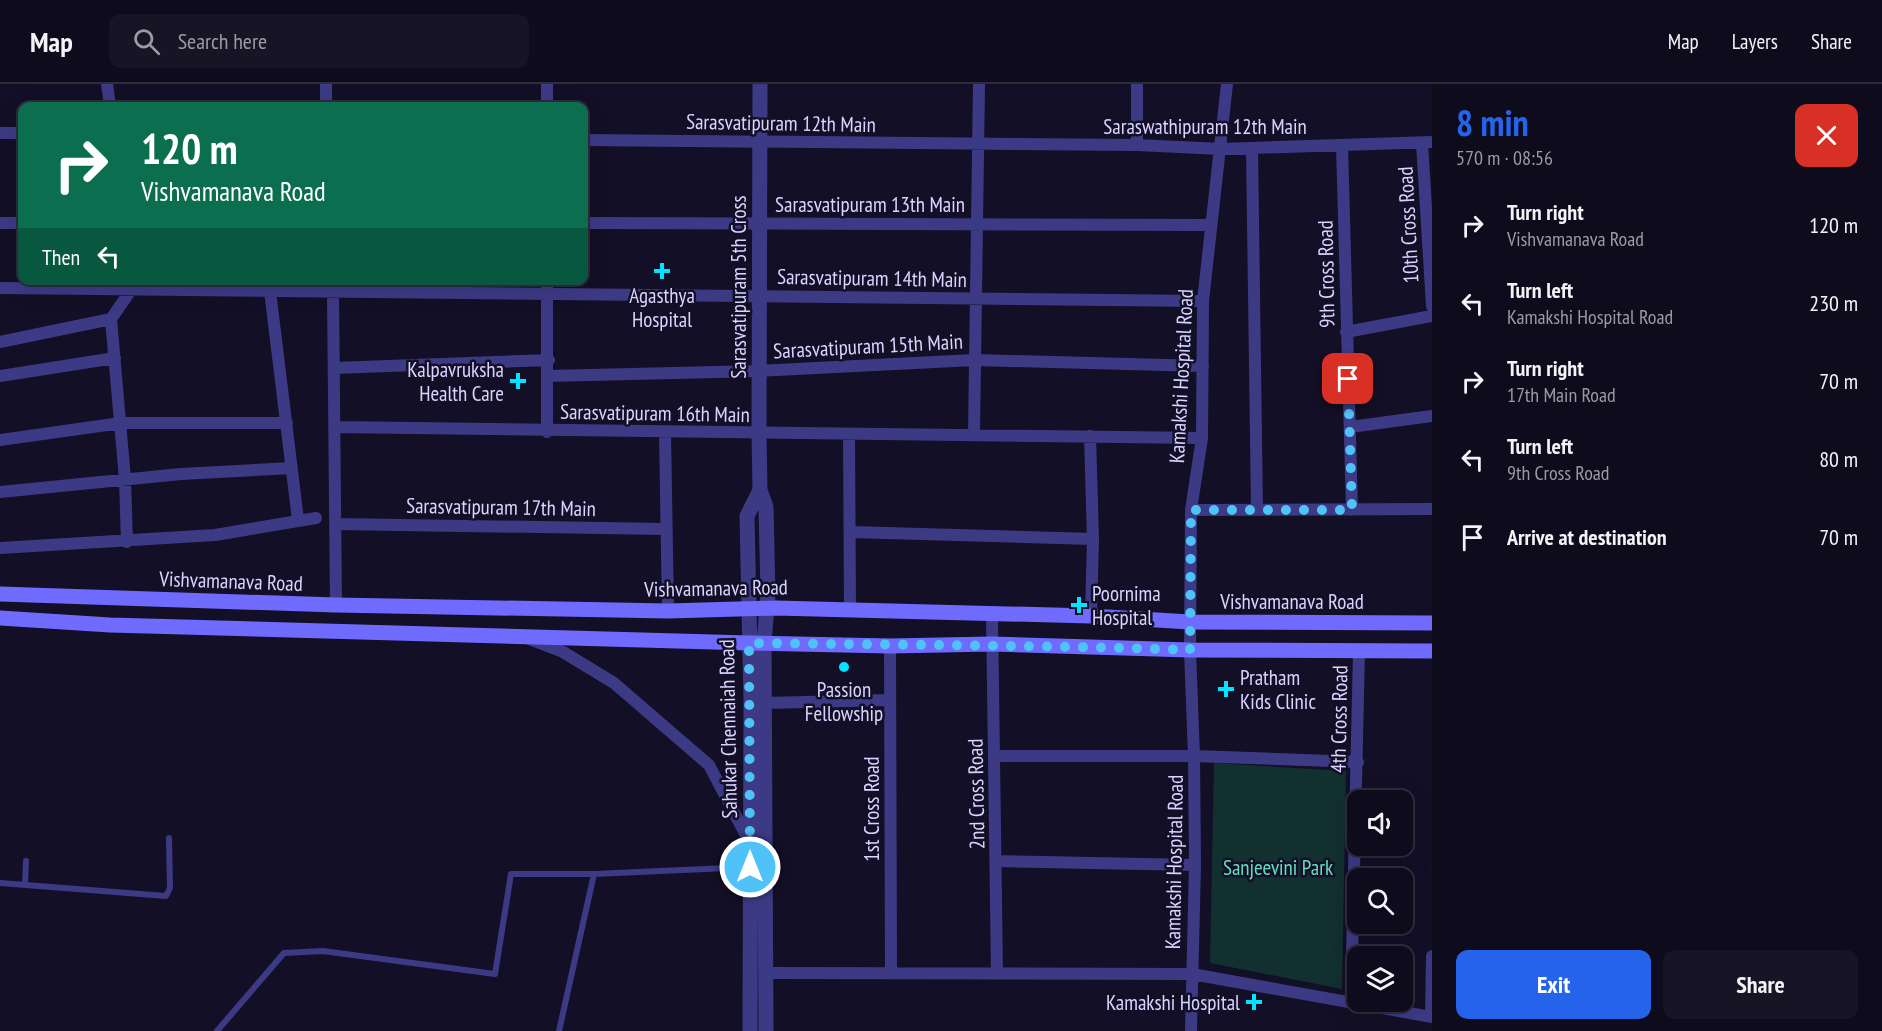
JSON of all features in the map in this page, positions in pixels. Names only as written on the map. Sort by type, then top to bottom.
[{"type":"main road","name":"Vishvamanava Road","points":[[0,594],[336,605],[668,611],[747,607],[1091,616],[1191,622],[1432,623]]},
{"type":"main road","points":[[0,618],[110,625],[757,643],[890,646],[992,644],[1190,650],[1432,651]]},
{"type":"street","points":[[107,84],[109,102]]},
{"type":"street","points":[[326,84],[326,102]]},
{"type":"street","points":[[547,84],[547,102]]},
{"type":"street","name":"Sarasvatipuram 5th Cross","points":[[760,84],[759,434],[760,490],[766,507],[766,608]]},
{"type":"street","points":[[974,434],[979,84]]},
{"type":"street","points":[[1137,84],[1137,145]]},
{"type":"street","name":"Kamakshi Hospital Road","points":[[1191,1031],[1195,865],[1190,650],[1191,510],[1202,438],[1203,301],[1227,84]]},
{"type":"street","points":[[0,133],[18,133]]},
{"type":"street","name":"Sarasvatipuram 12th Main","points":[[588,140],[978,145]]},
{"type":"street","name":"Saraswathipuram 12th Main","points":[[978,145],[1137,145],[1221,149],[1427,142]]},
{"type":"street","name":"10th Cross Road","points":[[1427,142],[1432,306]]},
{"type":"street","name":"9th Cross Road","points":[[1342,145],[1352,510]]},
{"type":"street","points":[[1252,148],[1257,510]]},
{"type":"street","points":[[0,223],[18,223]]},
{"type":"street","name":"Sarasvatipuram 13th Main","points":[[588,223],[1211,225]]},
{"type":"street","points":[[127,542],[121,423],[111,319],[131,285]]},
{"type":"street","name":"Sarasvatipuram 14th Main","points":[[0,288],[131,285],[270,291],[328,288],[547,294],[1203,301]]},
{"type":"street","points":[[547,285],[549,360],[547,432]]},
{"type":"street","points":[[328,288],[334,368],[336,605]]},
{"type":"street","points":[[270,291],[298,520]]},
{"type":"street","points":[[1346,332],[1432,316]]},
{"type":"street","points":[[0,342],[111,319]]},
{"type":"street","points":[[0,376],[114,358]]},
{"type":"street","points":[[334,368],[549,360]]},
{"type":"street","name":"Sarasvatipuram 15th Main","points":[[547,376],[759,371],[974,360],[1203,366]]},
{"type":"street","points":[[1350,427],[1432,416]]},
{"type":"street","points":[[0,440],[121,423],[287,423]]},
{"type":"street","name":"Sarasvatipuram 16th Main","points":[[335,427],[547,432],[974,434],[1202,438]]},
{"type":"street","points":[[665,433],[668,611]]},
{"type":"street","points":[[849,434],[850,610]]},
{"type":"street","points":[[1090,436],[1093,539],[1091,616]]},
{"type":"street","points":[[0,492],[125,479],[292,468]]},
{"type":"street","name":"Sarasvatipuram 5th Cross","points":[[747,607],[747,516],[760,490]]},
{"type":"street","points":[[1191,510],[1432,509]]},
{"type":"street","points":[[0,548],[214,535],[316,518]]},
{"type":"street","name":"Sarasvatipuram 17th Main","points":[[336,524],[666,529]]},
{"type":"street","points":[[851,532],[1093,539]]},
{"type":"street","name":"Sahukar Chennaiah Road","points":[[747,607],[757,643],[765,703],[766,1031]]},
{"type":"street","name":"Sahukar Chennaiah Road","points":[[750,1031],[750,844],[757,643],[766,608]]},
{"type":"street","name":"2nd Cross Road","points":[[992,615],[997,973]]},
{"type":"street","points":[[522,636],[563,652],[614,683],[709,765],[750,844]]},
{"type":"street","name":"1st Cross Road","points":[[890,646],[891,972]]},
{"type":"street","name":"4th Cross Road","points":[[1353,946],[1359,651]]},
{"type":"street","points":[[765,703],[890,700]]},
{"type":"street","points":[[995,756],[1194,756],[1358,762]]},
{"type":"street","points":[[997,861],[1195,865]]},
{"type":"street","points":[[1404,1012],[1431,1017],[1432,956]]},
{"type":"street","points":[[766,973],[1192,974],[1347,1001]]},
{"type":"lane","points":[[0,883],[166,896],[170,888],[169,838]]},
{"type":"lane","points":[[25,885],[26,861]]},
{"type":"lane","points":[[217,1031],[284,953],[324,951],[495,974],[511,874],[594,874],[750,867]]},
{"type":"lane","points":[[559,1031],[594,874]]},
{"type":"green space","name":"Sanjeevini Park","points":[[1214,763],[1346,771],[1342,989],[1210,963]]},
{"type":"place","name":"Agasthya Hospital","points":[[662,271]]},
{"type":"place","name":"Kalpavruksha Health Care","points":[[518,381]]},
{"type":"place","name":"Poornima Hospital","points":[[1079,605]]},
{"type":"place","name":"Passion Fellowship","points":[[844,667]]},
{"type":"place","name":"Pratham Kids Clinic","points":[[1226,689]]},
{"type":"place","name":"Kamakshi Hospital","points":[[1254,1002]]},
{"type":"route","points":[[750,867],[749,643],[890,646],[992,644],[1190,650],[1191,510],[1352,510],[1348,379]]}]
